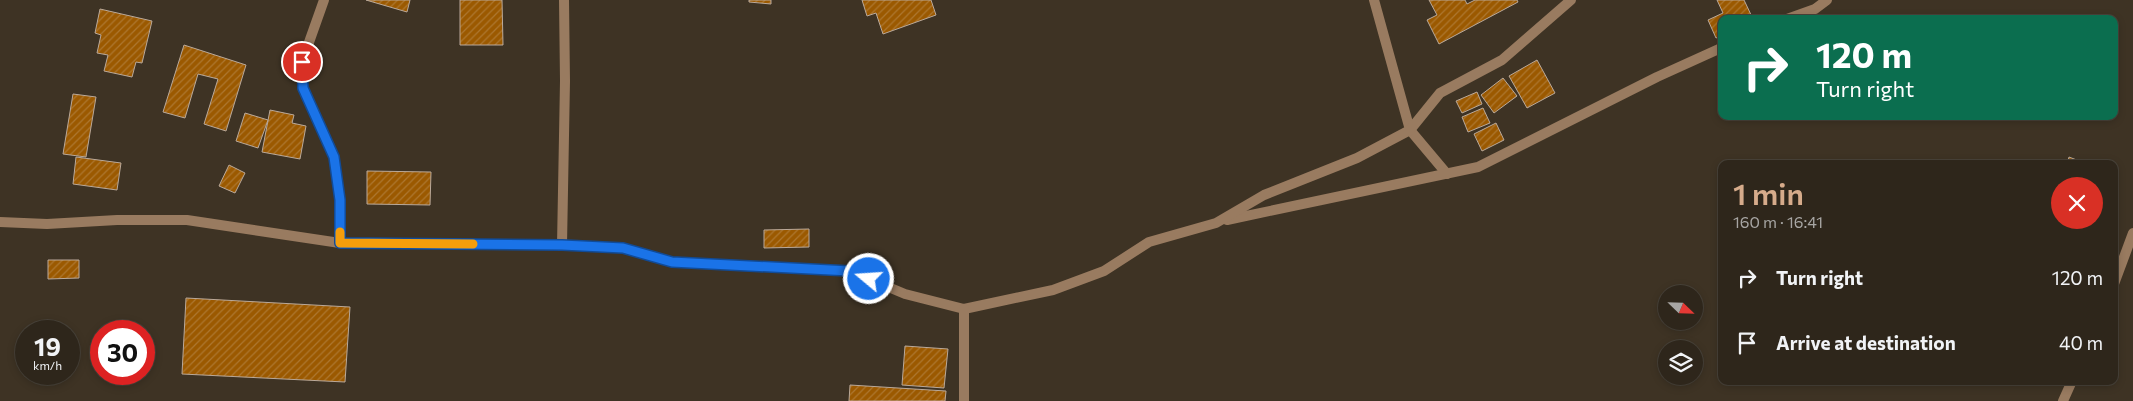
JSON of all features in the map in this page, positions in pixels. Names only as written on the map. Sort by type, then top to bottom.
[{"type":"street","points":[[324,0],[302,62],[303,88],[334,157],[340,200],[340,243]]},
{"type":"street","points":[[562,245],[565,81],[564,0]]},
{"type":"street","points":[[1374,0],[1410,130],[1447,174]]},
{"type":"street","points":[[1216,223],[1264,195],[1356,158],[1410,130],[1440,92],[1502,60],[1572,0]]},
{"type":"street","points":[[1807,0],[1815,9]]},
{"type":"street","points":[[1798,15],[1815,9],[1827,0]]},
{"type":"street","points":[[0,222],[47,224],[116,220],[186,220],[340,243],[562,245],[623,248],[672,262],[850,271],[905,294],[964,309],[1053,290],[1104,271],[1149,242],[1216,223],[1478,167],[1657,76],[1718,49]]},
{"type":"street","points":[[2118,273],[2133,233]]},
{"type":"street","points":[[964,309],[964,401]]},
{"type":"street","points":[[2063,401],[2070,385]]},
{"type":"building","points":[[366,0],[410,0],[407,12]]},
{"type":"building","points":[[460,0],[502,0],[503,45],[460,45]]},
{"type":"building","points":[[749,0],[771,0],[771,4],[749,2]]},
{"type":"building","points":[[862,0],[931,0],[936,15],[883,34],[876,13],[867,16]]},
{"type":"building","points":[[1429,0],[1465,0],[1467,4],[1475,0],[1517,0],[1518,2],[1439,44],[1427,20],[1437,15]]},
{"type":"building","points":[[1717,0],[1744,0],[1751,15],[1719,15],[1723,13]]},
{"type":"building","points":[[100,9],[152,21],[142,63],[136,62],[132,77],[104,71],[108,55],[97,53],[101,35],[95,33]]},
{"type":"building","points":[[1718,15],[1718,37],[1716,38],[1708,20]]},
{"type":"building","points":[[184,45],[246,65],[226,131],[204,124],[218,79],[198,74],[185,118],[163,112]]},
{"type":"building","points":[[1537,60],[1555,93],[1527,108],[1509,76]]},
{"type":"building","points":[[1503,78],[1517,96],[1494,113],[1481,95]]},
{"type":"building","points":[[1477,92],[1482,104],[1462,113],[1456,101]]},
{"type":"building","points":[[73,94],[96,97],[86,157],[63,154]]},
{"type":"building","points":[[1483,108],[1490,123],[1468,132],[1462,117]]},
{"type":"building","points":[[270,110],[294,115],[292,123],[306,126],[300,159],[262,152]]},
{"type":"building","points":[[245,113],[268,120],[258,148],[236,141]]},
{"type":"building","points":[[1496,123],[1504,140],[1482,151],[1474,134]]},
{"type":"building","points":[[76,157],[121,163],[117,190],[73,184]]},
{"type":"building","points":[[229,165],[245,173],[235,193],[219,186]]},
{"type":"building","points":[[367,171],[431,172],[430,205],[367,204]]},
{"type":"building","points":[[809,229],[809,247],[764,248],[764,230]]},
{"type":"building","points":[[48,260],[79,260],[79,278],[48,279]]},
{"type":"building","points":[[186,298],[350,307],[345,382],[182,374]]},
{"type":"building","points":[[905,346],[948,349],[944,388],[902,385]]},
{"type":"building","points":[[850,385],[946,391],[945,401],[849,401]]},
{"type":"slow traffic","points":[[340,232],[340,243],[473,244]]},
{"type":"route","points":[[302,62],[303,88],[334,157],[340,200],[340,243],[562,245],[623,248],[672,262],[850,271],[869,279]]}]
